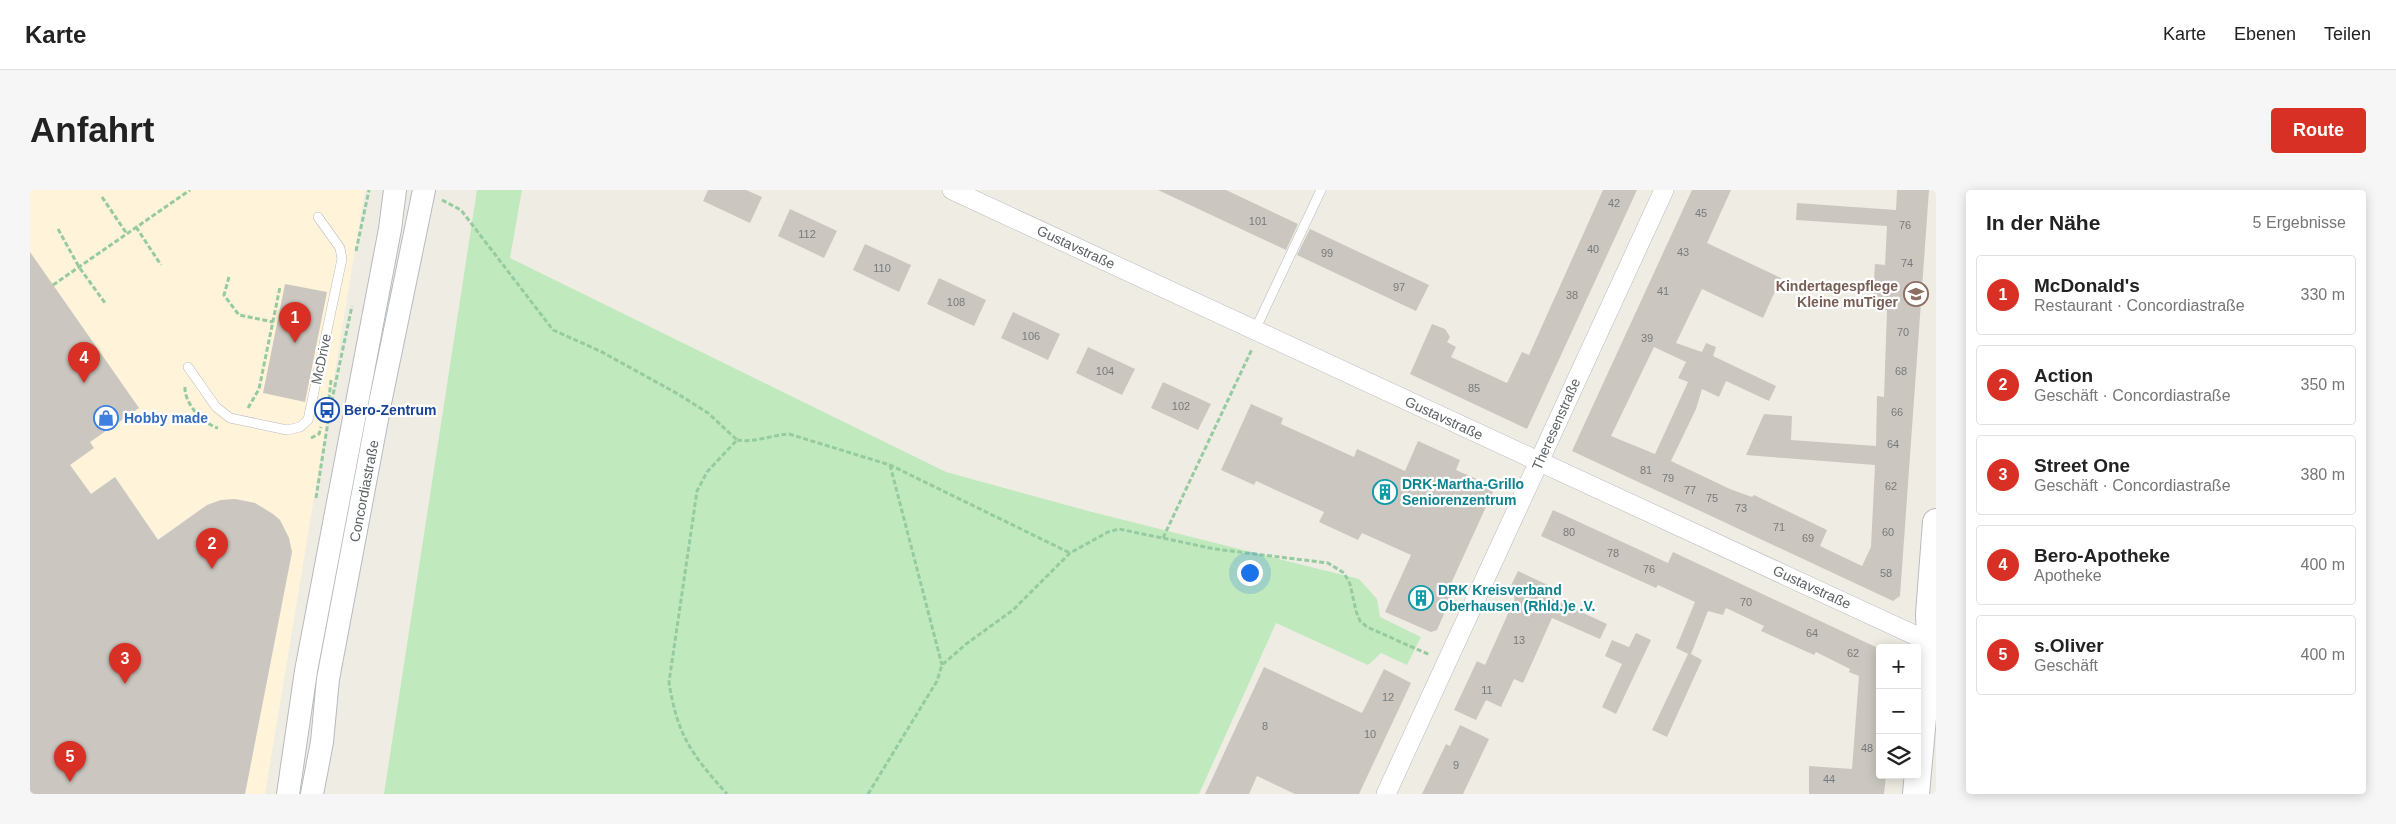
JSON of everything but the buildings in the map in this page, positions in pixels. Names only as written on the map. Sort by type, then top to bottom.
[{"type":"main road","points":[[1916,794],[1933,643],[1929,614],[1936,522]]},
{"type":"street","name":"Concordiastraße","points":[[288,794],[306,671],[390,229],[395,190]]},
{"type":"street","name":"Concordiastraße","points":[[312,794],[322,742],[328,679],[380,402],[424,190]]},
{"type":"street","name":"Gustavstraße","points":[[952,190],[1933,643]]},
{"type":"street","name":"Theresenstraße","points":[[1386,794],[1664,190]]},
{"type":"lane","points":[[1259,332],[1321,190]]},
{"type":"lane","name":"McDrive","points":[[188,367],[223,414],[244,421],[287,430],[300,428],[308,420],[342,259],[340,248],[318,217]]},
{"type":"path","points":[[54,285],[190,190]]},
{"type":"path","points":[[355,252],[369,190]]},
{"type":"path","points":[[424,190],[461,210],[553,330],[600,351],[678,394],[708,413],[737,440],[747,442],[774,434],[789,434],[890,465],[1070,554]]},
{"type":"path","points":[[102,197],[127,234]]},
{"type":"path","points":[[136,227],[161,265]]},
{"type":"path","points":[[58,229],[79,267],[105,303]]},
{"type":"path","points":[[229,277],[224,295],[239,315],[273,322]]},
{"type":"path","points":[[188,367],[184,394],[204,421],[212,426],[242,433],[246,411],[260,389],[280,286]]},
{"type":"path","points":[[1163,538],[1259,332]]},
{"type":"path","points":[[323,417],[328,408],[333,384],[330,376]]},
{"type":"path","points":[[309,439],[319,434],[321,425]]},
{"type":"path","points":[[727,794],[700,764],[684,739],[674,712],[669,682],[697,491],[707,472],[737,440]]},
{"type":"path","points":[[890,465],[942,666]]},
{"type":"path","points":[[868,794],[937,681],[942,666],[966,644],[1013,610],[1070,554],[1108,532],[1119,529],[1216,549],[1328,563],[1337,567],[1350,584],[1356,612],[1360,621],[1446,663]]},
{"type":"shaded area","points":[[30,190],[365,190],[265,794],[245,794],[292,553],[289,538],[280,520],[273,514],[255,503],[235,499],[221,500],[207,505],[158,539],[115,477],[91,494],[70,465],[90,442],[139,408],[30,252]]},
{"type":"green space","points":[[477,190],[522,190],[510,258],[946,472],[1092,512],[1359,579],[1377,599],[1380,617],[1421,637],[1407,665],[1381,653],[1368,665],[1276,623],[1199,794],[384,794]]},
{"type":"place","name":"Kindertagespflege Kleine muTiger","points":[[1916,294]]},
{"type":"place","name":"McDonald's","points":[[295,343]]},
{"type":"place","name":"Bero-Apotheke","points":[[84,383]]},
{"type":"place","name":"Bero-Zentrum","points":[[327,410]]},
{"type":"place","name":"Hobby made","points":[[106,418]]},
{"type":"place","name":"DRK-Martha-Grillo Seniorenzentrum","points":[[1385,492]]},
{"type":"place","name":"Action","points":[[212,569]]},
{"type":"place","name":"DRK Kreisverband Oberhausen (Rhld.)e .V.","points":[[1421,598]]},
{"type":"place","name":"Street One","points":[[125,684]]},
{"type":"place","name":"s.Oliver","points":[[70,782]]}]
